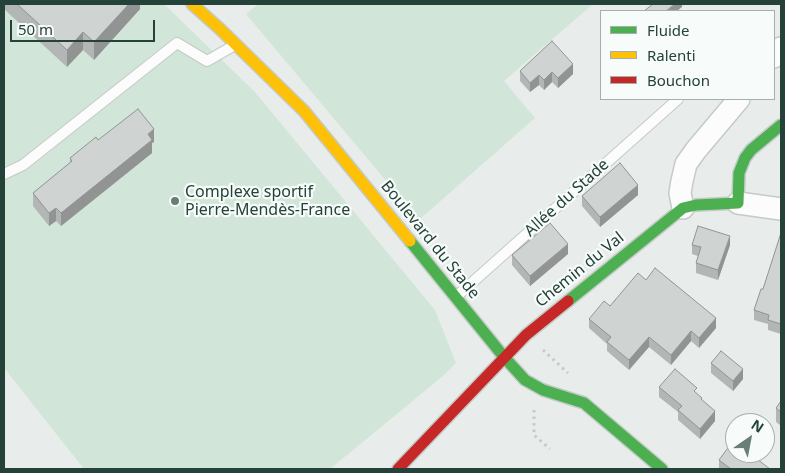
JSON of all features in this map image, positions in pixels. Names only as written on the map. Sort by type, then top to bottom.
[{"type":"street","name":"Boulevard du Stade","points":[[192,4],[304,111],[504,357],[525,380],[543,390],[584,403],[662,469]]},
{"type":"street","points":[[738,100],[686,164],[680,193],[683,208],[696,205],[738,203],[781,209]]},
{"type":"street","points":[[738,203],[739,173],[745,158],[751,150],[781,125]]},
{"type":"street","name":"Chemin du Val","points":[[398,469],[526,335],[683,208]]},
{"type":"lane","points":[[4,174],[23,165],[177,44],[207,61],[236,44]]},
{"type":"lane","name":"Allée du Stade","points":[[456,297],[677,100]]},
{"type":"path","points":[[526,335],[570,374]]},
{"type":"path","points":[[534,402],[534,435],[550,449]]},
{"type":"green space","name":"Complexe sportif Pierre-Mendès-France","points":[[4,4],[164,4],[255,92],[435,310],[456,363],[443,376],[330,469],[84,469],[4,368]]},
{"type":"green space","points":[[258,4],[593,4],[504,81],[535,118],[419,220],[246,14]]},
{"type":"building","points":[[17,4],[129,4],[94,42],[83,32],[67,50]]},
{"type":"building","points":[[653,4],[675,4],[667,10],[645,10]]},
{"type":"building","points":[[552,41],[573,64],[558,78],[552,72],[544,80],[539,75],[530,83],[520,71]]},
{"type":"building","points":[[138,109],[154,129],[148,134],[152,140],[61,213],[56,208],[49,213],[33,193],[72,161],[70,158],[96,137],[98,140]]},
{"type":"building","points":[[620,163],[638,185],[600,217],[582,196]]},
{"type":"building","points":[[550,223],[568,244],[530,276],[512,255]]},
{"type":"building","points":[[698,226],[730,236],[718,270],[696,263],[701,247],[692,245]]},
{"type":"building","points":[[780,236],[781,324],[768,320],[769,315],[754,310],[761,289],[763,289]]},
{"type":"building","points":[[655,268],[716,318],[699,338],[691,331],[671,355],[649,337],[629,360],[607,342],[611,337],[589,319],[604,301],[610,306],[638,273],[646,280]]},
{"type":"building","points":[[721,351],[743,369],[733,381],[711,363]]},
{"type":"building","points":[[675,369],[697,388],[694,391],[715,411],[700,429],[678,410],[682,406],[659,387]]},
{"type":"building","points":[[781,401],[781,412],[776,408]]},
{"type":"building","points":[[725,452],[725,463],[762,463],[770,469],[731,469],[719,460]]},
{"type":"traffic: fast","points":[[568,301],[683,208],[696,205],[738,203],[739,173],[745,158],[751,150],[781,125]]},
{"type":"traffic: fast","points":[[410,241],[504,357],[525,380],[543,390],[584,403],[662,469]]},
{"type":"traffic: slow","points":[[192,4],[304,111],[410,241]]},
{"type":"traffic: jam","points":[[398,469],[526,335],[568,301]]},
{"type":"place","name":"Complexe sportif Pierre-Mendès-France","points":[[175,201]]}]
